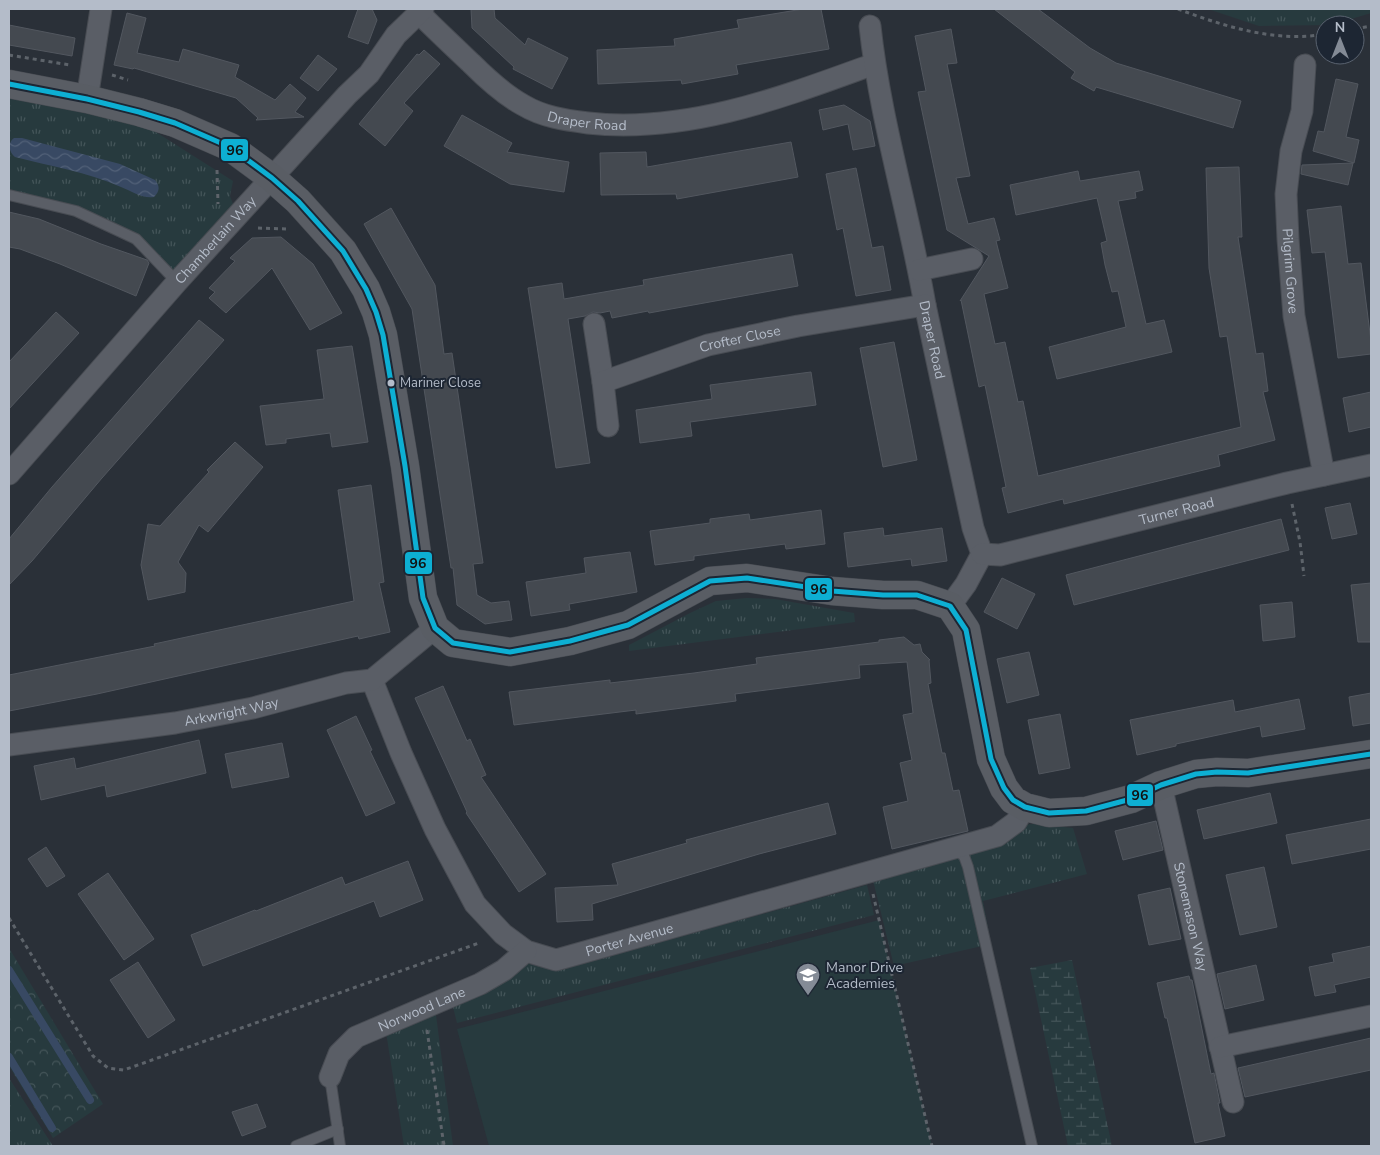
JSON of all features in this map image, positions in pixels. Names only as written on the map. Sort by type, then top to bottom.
[{"type":"street","points":[[86,99],[101,9]]},
{"type":"street","name":"Draper Road","points":[[418,10],[501,91],[533,110],[551,117],[604,125],[658,125],[707,116],[796,92],[874,64]]},
{"type":"street","name":"Chamberlain Way","points":[[9,474],[177,282],[347,95],[369,74],[396,35],[418,10]]},
{"type":"street","name":"Draper Road","points":[[870,26],[874,64],[925,305],[973,528],[982,554]]},
{"type":"street","name":"Pilgrim Grove","points":[[1306,65],[1302,111],[1291,151],[1286,194],[1294,316],[1324,475]]},
{"type":"street","points":[[9,84],[86,99],[175,123],[230,147],[272,178],[298,201],[342,250],[357,272],[376,312],[388,357],[423,598],[435,628],[454,643],[510,652],[570,640],[628,625],[710,581],[747,578],[832,591],[883,595],[917,595],[950,606],[966,630],[991,759],[1004,788],[1013,800],[1025,808],[1050,813],[1086,811],[1130,799],[1161,785],[1196,774],[1217,772],[1248,773],[1371,754]]},
{"type":"street","points":[[919,270],[972,259]]},
{"type":"street","name":"Crofter Close","points":[[603,382],[708,345],[798,326],[925,305]]},
{"type":"street","points":[[594,324],[608,426]]},
{"type":"street","name":"Turner Road","points":[[982,554],[1000,555],[1371,465]]},
{"type":"street","points":[[950,606],[966,584],[982,554]]},
{"type":"street","points":[[372,680],[435,628]]},
{"type":"street","name":"Porter Avenue","points":[[372,680],[400,753],[435,829],[475,904],[503,934],[526,950],[556,960],[997,836],[1016,822],[1025,808]]},
{"type":"street","name":"Arkwright Way","points":[[9,745],[175,723],[254,708],[346,683],[372,680]]},
{"type":"street","name":"Stonemason Way","points":[[1161,785],[1233,1102]]},
{"type":"street","name":"Norwood Lane","points":[[330,1077],[338,1054],[356,1037],[480,984],[504,970],[526,950]]},
{"type":"street","points":[[1220,1047],[1371,1016]]},
{"type":"lane","points":[[9,195],[76,211],[136,239],[177,282]]},
{"type":"lane","points":[[962,846],[1032,1146]]},
{"type":"lane","points":[[330,1077],[340,1146]]},
{"type":"lane","points":[[296,1146],[338,1130]]},
{"type":"path","points":[[1178,9],[1234,28],[1281,36],[1315,34]]},
{"type":"path","points":[[230,147],[217,166],[218,211],[243,234],[249,228],[295,230]]},
{"type":"path","points":[[1287,484],[1300,542],[1304,576]]},
{"type":"path","points":[[868,872],[932,1146]]},
{"type":"path","points":[[9,918],[93,1056],[108,1068],[124,1070],[503,934]]},
{"type":"path","points":[[424,1007],[444,1146]]},
{"type":"green space","points":[[1208,9],[1371,9],[1371,13],[1364,15],[1315,15],[1315,25],[1259,26]]},
{"type":"green space","points":[[9,89],[140,122],[233,181],[230,196],[236,212],[176,275],[138,236],[75,206],[9,189]]},
{"type":"green space","points":[[747,598],[775,599],[854,613],[855,622],[629,651],[629,645],[716,601]]},
{"type":"green space","points":[[1034,824],[1073,828],[1087,874],[983,901],[991,944],[894,966],[872,876],[1020,825]]},
{"type":"green space","points":[[867,885],[874,915],[457,1023],[452,1003],[524,963],[561,970]]},
{"type":"green space","points":[[879,920],[932,1146],[489,1146],[457,1029]]},
{"type":"green space","points":[[9,948],[103,1104],[53,1138],[9,1066]]},
{"type":"green space","points":[[1072,960],[1112,1146],[1068,1146],[1030,968]]},
{"type":"green space","points":[[436,1015],[453,1146],[404,1146],[386,1032]]},
{"type":"green space","points":[[9,1078],[53,1146],[9,1146]]},
{"type":"water","points":[[14,138],[22,138],[120,164],[155,180],[158,184],[158,191],[154,197],[146,197],[95,177],[15,157],[11,153],[10,148],[10,142]]},
{"type":"building","points":[[358,9],[372,9],[377,20],[368,44],[348,37]]},
{"type":"building","points":[[471,9],[494,9],[495,18],[525,45],[528,38],[568,58],[552,89],[513,69],[514,67],[472,28]]},
{"type":"building","points":[[803,9],[821,9],[829,49],[736,65],[738,74],[682,84],[681,80],[598,84],[597,50],[675,46],[674,39],[739,28],[737,20]]},
{"type":"building","points":[[994,9],[1038,9],[1090,48],[1116,63],[1241,101],[1233,128],[1096,87],[1094,91],[1071,78],[1075,72]]},
{"type":"building","points":[[127,13],[146,18],[137,53],[179,62],[183,49],[239,65],[235,77],[275,100],[290,84],[306,98],[295,112],[304,117],[256,120],[258,118],[236,98],[134,68],[114,65]]},
{"type":"building","points":[[9,25],[75,38],[72,56],[9,45]]},
{"type":"building","points":[[951,29],[957,63],[947,64],[970,176],[956,178],[968,224],[994,218],[1000,240],[996,241],[1008,288],[984,294],[995,344],[1005,342],[1018,402],[1023,401],[1038,476],[1241,427],[1227,336],[1220,337],[1209,268],[1206,168],[1239,167],[1242,237],[1238,237],[1256,354],[1263,353],[1268,391],[1263,392],[1275,440],[1218,455],[1220,466],[1064,504],[1063,499],[1008,513],[1002,488],[1006,487],[985,385],[979,387],[960,301],[989,256],[947,230],[918,92],[926,91],[915,36]]},
{"type":"building","points":[[424,50],[440,64],[404,103],[413,111],[385,146],[359,124],[417,54],[419,55]]},
{"type":"building","points":[[318,55],[337,69],[318,91],[300,78]]},
{"type":"building","points":[[1336,79],[1358,84],[1346,137],[1359,140],[1354,163],[1313,151],[1318,131],[1324,132]]},
{"type":"building","points":[[844,105],[870,121],[875,146],[853,150],[848,124],[823,130],[819,110]]},
{"type":"building","points":[[462,115],[512,143],[507,152],[569,162],[564,192],[510,184],[444,146]]},
{"type":"building","points":[[791,142],[798,177],[677,199],[676,194],[601,195],[600,153],[646,152],[647,167]]},
{"type":"building","points":[[1353,163],[1348,185],[1301,174],[1302,165]]},
{"type":"building","points":[[856,168],[872,248],[883,246],[891,290],[856,296],[843,228],[837,230],[826,174]]},
{"type":"building","points":[[1078,171],[1080,181],[1139,171],[1143,190],[1135,192],[1136,198],[1118,201],[1146,324],[1164,320],[1172,352],[1057,379],[1049,347],[1126,327],[1118,291],[1112,292],[1105,265],[1101,243],[1107,241],[1097,198],[1016,215],[1010,185]]},
{"type":"building","points":[[1341,206],[1348,264],[1361,263],[1371,354],[1338,358],[1325,252],[1312,253],[1307,210]]},
{"type":"building","points":[[391,208],[435,285],[444,354],[452,353],[483,563],[473,564],[477,595],[491,603],[509,601],[512,620],[485,624],[457,605],[453,568],[451,568],[412,309],[364,224]]},
{"type":"building","points":[[9,212],[39,219],[147,260],[149,263],[136,296],[60,264],[20,249],[9,247]]},
{"type":"building","points":[[281,237],[313,264],[342,313],[310,330],[272,268],[226,313],[209,298],[215,292],[209,288],[235,261],[230,258],[252,238]]},
{"type":"building","points":[[792,254],[798,286],[649,313],[648,311],[612,318],[610,311],[593,312],[585,316],[568,319],[590,463],[556,468],[528,288],[562,283],[564,299],[644,285],[643,280]]},
{"type":"building","points":[[56,312],[79,333],[9,409],[9,362]]},
{"type":"building","points":[[199,320],[224,340],[9,585],[9,539],[52,487]]},
{"type":"building","points":[[894,342],[917,460],[883,467],[860,348]]},
{"type":"building","points":[[352,346],[368,442],[332,447],[330,433],[286,439],[286,443],[266,445],[260,406],[324,399],[317,350]]},
{"type":"building","points":[[811,372],[816,405],[690,422],[692,436],[640,443],[636,410],[712,399],[710,385]]},
{"type":"building","points":[[1371,392],[1371,427],[1349,432],[1343,398]]},
{"type":"building","points":[[235,442],[263,467],[208,532],[199,525],[178,562],[186,573],[185,592],[148,600],[141,565],[148,524],[160,526],[209,472],[207,470]]},
{"type":"building","points":[[371,485],[384,582],[379,583],[390,632],[359,639],[358,636],[97,694],[9,711],[9,675],[155,646],[154,644],[354,601],[338,490]]},
{"type":"building","points":[[1350,503],[1357,534],[1332,539],[1325,508]]},
{"type":"building","points":[[821,510],[825,544],[786,549],[785,544],[694,556],[694,560],[655,565],[650,531],[710,523],[710,519],[749,514],[750,520]]},
{"type":"building","points":[[1281,519],[1289,550],[1074,605],[1066,575]]},
{"type":"building","points":[[883,528],[884,536],[942,528],[947,561],[912,566],[911,559],[848,567],[844,533]]},
{"type":"building","points":[[630,552],[637,592],[569,604],[570,610],[531,616],[526,582],[586,573],[584,558]]},
{"type":"building","points":[[1002,578],[1035,594],[1017,629],[984,612]]},
{"type":"building","points":[[1371,583],[1371,642],[1358,642],[1351,585]]},
{"type":"building","points":[[1292,602],[1295,637],[1263,641],[1260,605]]},
{"type":"building","points":[[904,637],[914,645],[920,644],[922,652],[930,660],[931,683],[928,684],[942,753],[945,753],[953,791],[959,790],[968,831],[892,849],[883,807],[908,801],[900,763],[912,760],[903,715],[913,713],[907,662],[859,665],[860,678],[735,694],[736,701],[636,714],[636,710],[514,725],[509,692],[610,680],[610,683],[694,673],[757,664],[756,658]]},
{"type":"building","points":[[1029,652],[1039,695],[1007,703],[997,659]]},
{"type":"building","points":[[443,686],[467,741],[470,739],[486,775],[481,777],[546,874],[519,892],[466,813],[415,698]]},
{"type":"building","points":[[1371,693],[1371,723],[1353,726],[1349,697]]},
{"type":"building","points":[[1299,699],[1305,729],[1262,737],[1260,726],[1176,744],[1176,746],[1137,755],[1130,720],[1233,700],[1235,712]]},
{"type":"building","points":[[1060,714],[1070,768],[1039,774],[1028,720]]},
{"type":"building","points":[[356,716],[372,750],[370,751],[395,803],[366,816],[327,730]]},
{"type":"building","points":[[199,740],[206,773],[107,797],[105,785],[41,800],[34,766],[74,758],[76,769]]},
{"type":"building","points":[[282,743],[289,777],[232,788],[225,754]]},
{"type":"building","points":[[1270,793],[1277,823],[1204,839],[1197,810]]},
{"type":"building","points":[[828,803],[836,834],[759,854],[592,904],[593,920],[557,922],[555,888],[618,885],[612,864],[687,843],[686,840]]},
{"type":"building","points":[[1371,819],[1371,849],[1292,864],[1286,835]]},
{"type":"building","points":[[1156,821],[1163,850],[1123,860],[1115,831]]},
{"type":"building","points":[[46,847],[65,876],[47,887],[28,859]]},
{"type":"building","points":[[408,861],[423,900],[380,917],[374,901],[203,966],[191,935],[342,877],[345,885]]},
{"type":"building","points":[[1264,867],[1277,927],[1240,935],[1226,875]]},
{"type":"building","points":[[108,873],[154,939],[124,960],[78,894]]},
{"type":"building","points":[[1170,888],[1181,939],[1149,945],[1138,895]]},
{"type":"building","points":[[1371,946],[1371,977],[1334,985],[1336,992],[1315,996],[1309,967],[1334,962],[1332,954]]},
{"type":"building","points":[[138,962],[175,1020],[148,1038],[110,980]]},
{"type":"building","points":[[1256,965],[1264,1000],[1225,1009],[1217,974]]},
{"type":"building","points":[[1189,976],[1190,980],[1192,980],[1211,1074],[1214,1073],[1225,1136],[1195,1143],[1167,1018],[1165,1018],[1157,983]]},
{"type":"building","points":[[1371,1038],[1371,1070],[1245,1097],[1238,1068]]},
{"type":"building","points":[[257,1104],[266,1127],[242,1136],[232,1112]]},
{"type":"waterway","points":[[9,970],[90,1100]]},
{"type":"waterway","points":[[9,1057],[52,1128]]},
{"type":"transit line","name":"96","points":[[9,84],[87,99],[139,112],[175,123],[230,147],[272,178],[298,201],[343,251],[366,289],[383,335],[405,466],[423,598],[435,628],[453,643],[510,652],[570,641],[628,625],[710,581],[747,578],[832,591],[883,595],[917,595],[950,606],[966,630],[991,759],[1004,788],[1013,800],[1025,807],[1049,813],[1086,811],[1131,799],[1161,785],[1196,774],[1217,772],[1248,773],[1371,754]]},
{"type":"place","name":"Mariner Close","points":[[391,383]]},
{"type":"place","name":"Manor Drive Academies","points":[[808,996]]}]
